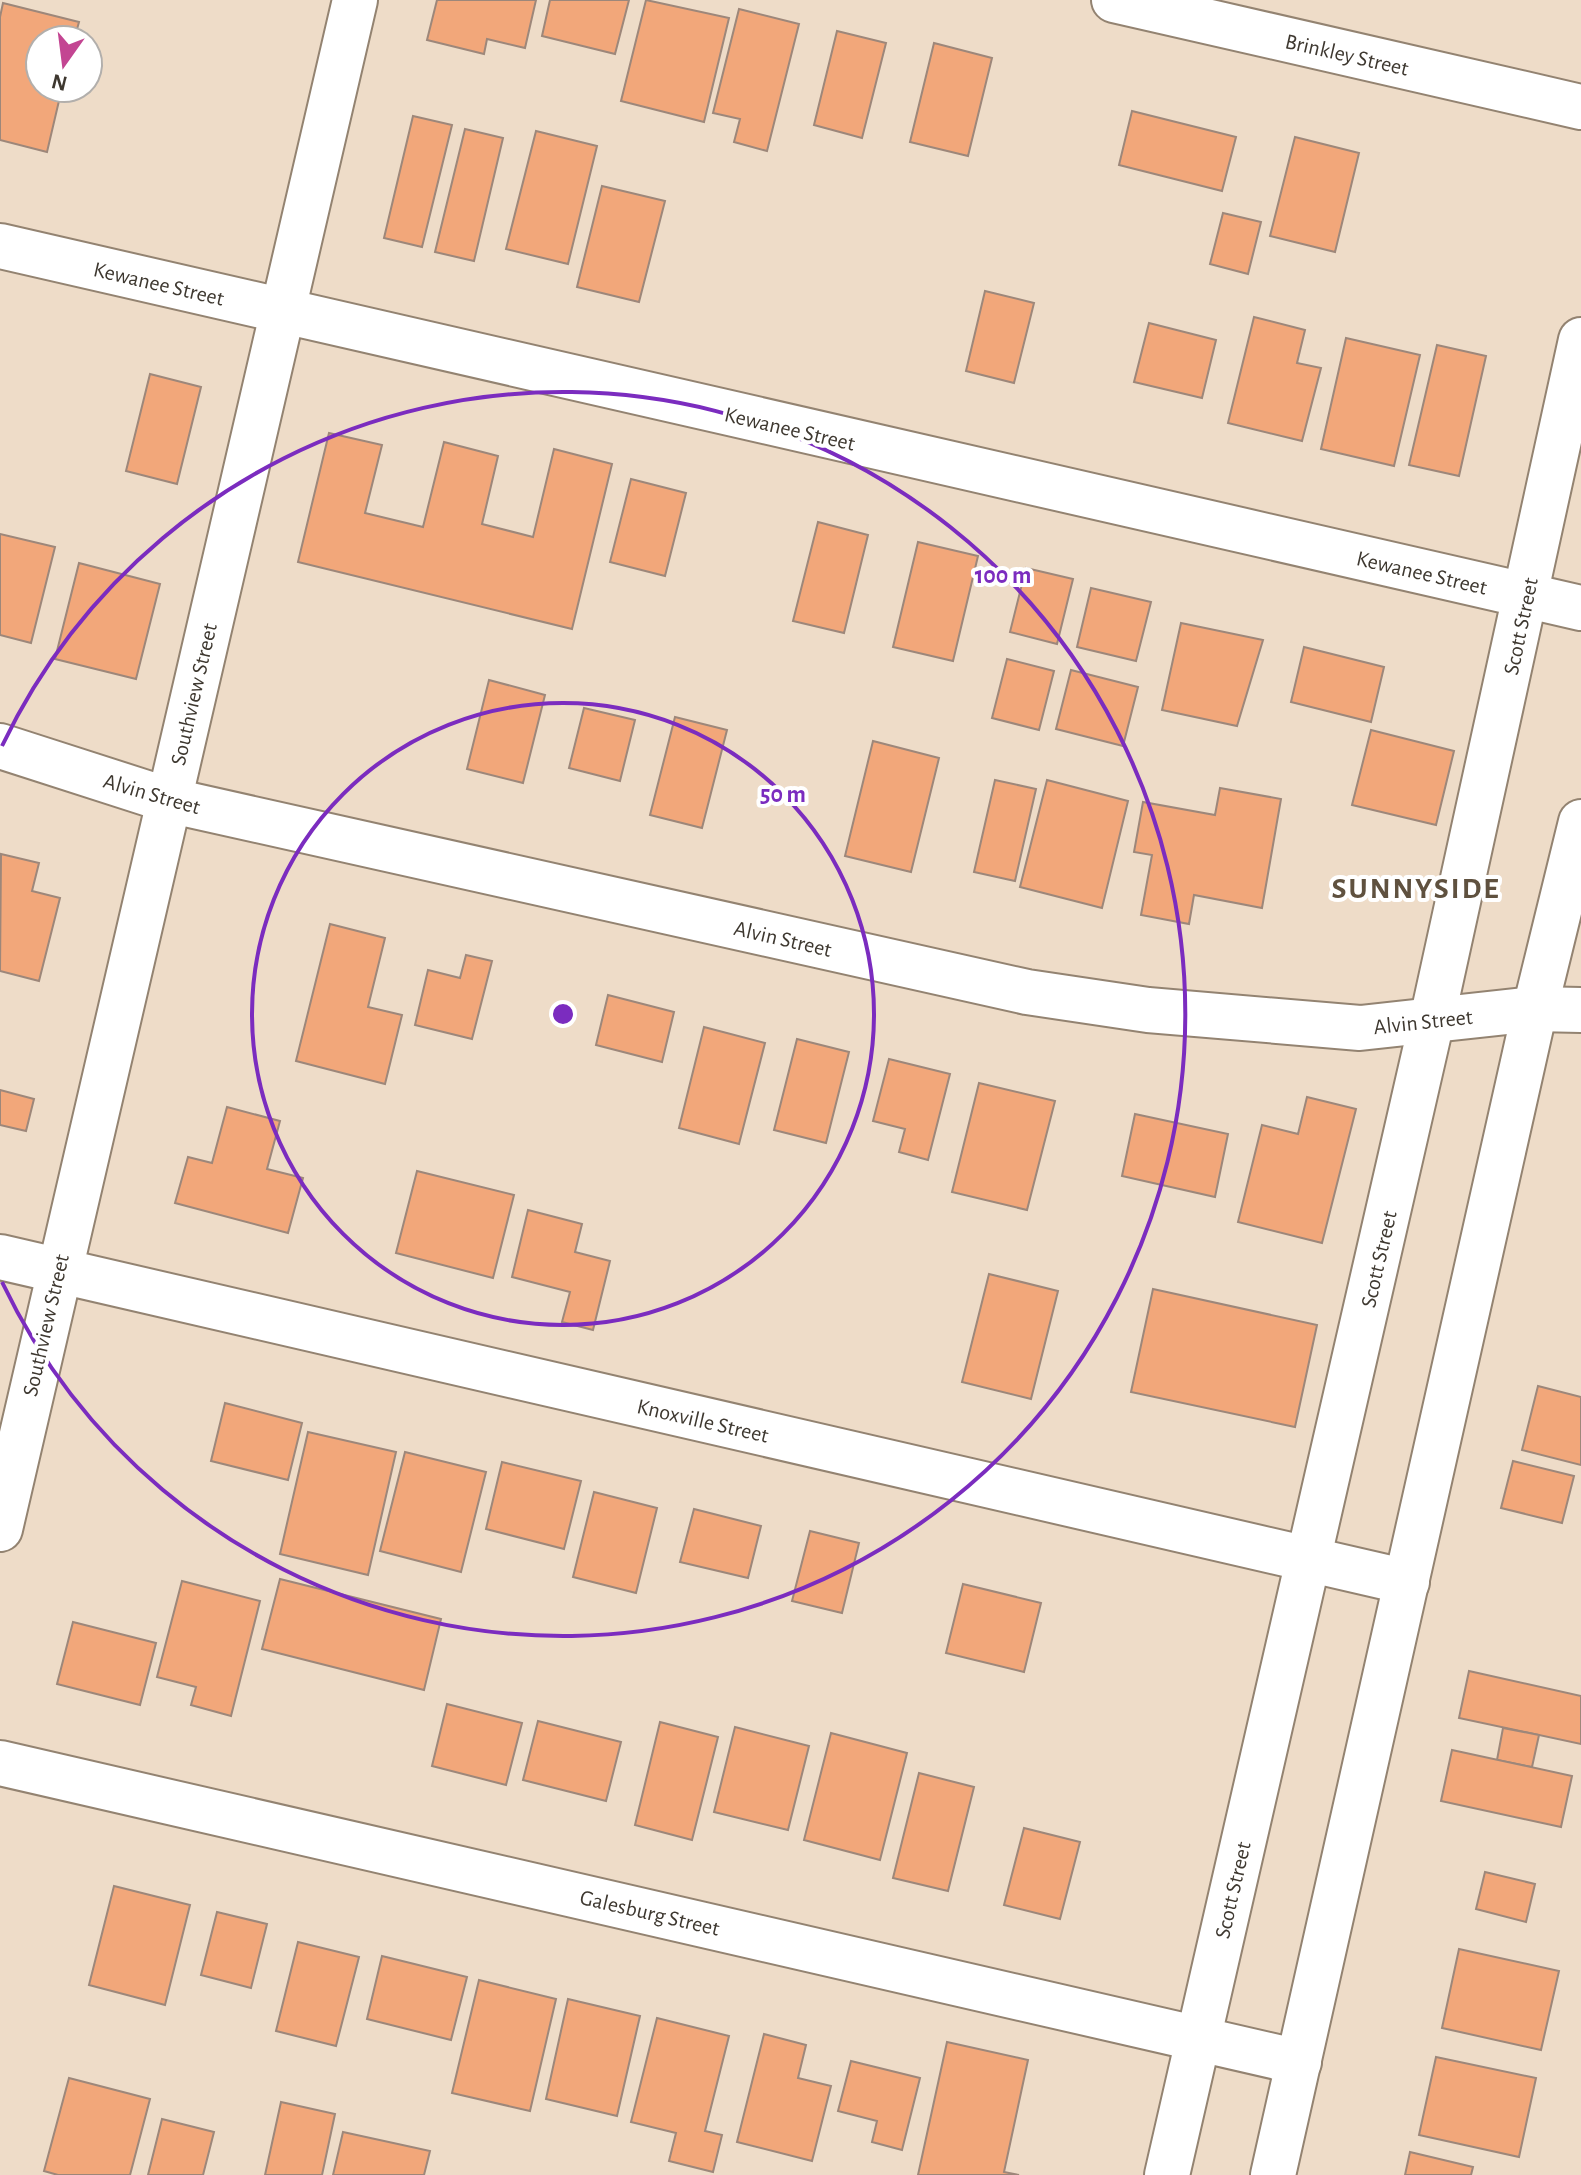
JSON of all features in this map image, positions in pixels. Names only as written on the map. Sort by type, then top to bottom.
[{"type":"street","name":"Southview Street","points":[[0,1529],[57,1270],[355,0]]},
{"type":"street","name":"Brinkley Street","points":[[1114,0],[1581,107]]},
{"type":"street","name":"Kewanee Street","points":[[0,246],[1581,608]]},
{"type":"street","name":"Scott Street","points":[[1167,2175],[1432,1020],[1581,340]]},
{"type":"street","name":"Alvin Street","points":[[0,746],[168,800],[1027,992],[1148,1010],[1360,1028],[1535,1009],[1581,1010]]},
{"type":"street","points":[[1273,2175],[1535,1009],[1581,822]]},
{"type":"street","name":"Knoxville Street","points":[[0,1257],[1407,1582]]},
{"type":"street","name":"Galesburg Street","points":[[0,1763],[1299,2062]]},
{"type":"building","points":[[437,0],[536,0],[525,48],[487,39],[484,54],[427,40]]},
{"type":"building","points":[[550,0],[629,0],[615,54],[542,36]]},
{"type":"building","points":[[646,0],[729,18],[704,122],[621,101]]},
{"type":"building","points":[[3,3],[79,22],[24,24],[24,104],[58,104],[47,152],[0,140],[0,17]]},
{"type":"building","points":[[739,9],[799,24],[767,151],[734,142],[740,119],[713,113]]},
{"type":"building","points":[[837,31],[886,43],[862,138],[814,125]]},
{"type":"building","points":[[934,43],[992,58],[968,156],[910,142]]},
{"type":"building","points":[[1132,111],[1236,137],[1222,191],[1119,165]]},
{"type":"building","points":[[413,116],[452,125],[422,247],[384,238]]},
{"type":"building","points":[[465,129],[503,138],[474,261],[435,252]]},
{"type":"building","points":[[536,131],[597,146],[568,264],[506,249]]},
{"type":"building","points":[[1295,137],[1359,153],[1335,252],[1270,236]]},
{"type":"building","points":[[602,186],[665,201],[639,302],[577,287]]},
{"type":"building","points":[[1223,213],[1261,222],[1248,274],[1210,264]]},
{"type":"building","points":[[985,291],[1034,303],[1014,383],[966,371]]},
{"type":"building","points":[[1254,317],[1305,330],[1297,363],[1321,368],[1302,441],[1228,423]]},
{"type":"building","points":[[1149,323],[1216,340],[1202,398],[1134,382]]},
{"type":"building","points":[[1346,338],[1420,355],[1394,466],[1321,449]]},
{"type":"building","points":[[1437,345],[1486,356],[1459,476],[1409,465]]},
{"type":"building","points":[[150,374],[201,387],[177,484],[126,471]]},
{"type":"building","points":[[329,433],[382,445],[365,513],[423,527],[444,442],[498,456],[482,524],[533,537],[554,449],[612,464],[572,629],[298,562]]},
{"type":"building","points":[[631,479],[686,493],[665,576],[610,562]]},
{"type":"building","points":[[818,522],[868,535],[844,633],[793,621]]},
{"type":"building","points":[[0,534],[55,547],[31,643],[0,635]]},
{"type":"building","points":[[918,542],[978,556],[953,661],[893,647]]},
{"type":"building","points":[[79,563],[160,584],[136,679],[55,659]]},
{"type":"building","points":[[1026,568],[1073,579],[1057,644],[1010,632]]},
{"type":"building","points":[[1091,588],[1151,602],[1136,661],[1077,647]]},
{"type":"building","points":[[1181,623],[1263,640],[1237,726],[1162,710]]},
{"type":"building","points":[[1304,647],[1384,667],[1371,722],[1291,702]]},
{"type":"building","points":[[1007,659],[1054,671],[1039,730],[992,718]]},
{"type":"building","points":[[1071,670],[1138,687],[1123,746],[1056,729]]},
{"type":"building","points":[[489,680],[545,695],[523,783],[467,769]]},
{"type":"building","points":[[584,708],[635,720],[620,781],[569,768]]},
{"type":"building","points":[[675,717],[727,730],[702,828],[650,815]]},
{"type":"building","points":[[1371,730],[1454,751],[1436,825],[1352,805]]},
{"type":"building","points":[[873,741],[939,758],[911,872],[845,856]]},
{"type":"building","points":[[995,780],[1036,789],[1015,881],[974,872]]},
{"type":"building","points":[[1047,780],[1128,801],[1102,908],[1020,887]]},
{"type":"building","points":[[1220,788],[1281,799],[1262,908],[1194,895],[1189,924],[1141,915],[1152,855],[1134,852],[1143,802],[1215,815]]},
{"type":"building","points":[[1,854],[39,863],[32,891],[60,898],[39,981],[0,971]]},
{"type":"building","points":[[330,924],[385,938],[368,1007],[402,1015],[385,1084],[296,1061]]},
{"type":"building","points":[[466,955],[492,961],[472,1039],[415,1025],[428,970],[460,978]]},
{"type":"building","points":[[608,995],[674,1012],[662,1062],[596,1045]]},
{"type":"building","points":[[704,1027],[765,1043],[739,1144],[679,1128]]},
{"type":"building","points":[[797,1039],[849,1052],[826,1143],[774,1130]]},
{"type":"building","points":[[889,1059],[950,1074],[928,1160],[899,1152],[905,1129],[873,1121]]},
{"type":"building","points":[[979,1083],[1055,1101],[1027,1210],[952,1192]]},
{"type":"building","points":[[0,1090],[34,1099],[26,1131],[0,1125]]},
{"type":"building","points":[[1307,1097],[1356,1109],[1322,1243],[1238,1222],[1262,1125],[1298,1134]]},
{"type":"building","points":[[227,1107],[280,1121],[267,1169],[303,1178],[288,1233],[175,1203],[188,1157],[212,1163]]},
{"type":"building","points":[[1135,1114],[1228,1134],[1215,1197],[1122,1176]]},
{"type":"building","points":[[417,1171],[514,1195],[493,1278],[396,1253]]},
{"type":"building","points":[[528,1210],[582,1224],[575,1252],[610,1261],[593,1330],[562,1322],[570,1292],[512,1277]]},
{"type":"building","points":[[989,1274],[1058,1291],[1031,1399],[962,1382]]},
{"type":"building","points":[[1153,1289],[1317,1325],[1295,1427],[1131,1392]]},
{"type":"building","points":[[1538,1386],[1581,1397],[1581,1465],[1522,1450]]},
{"type":"building","points":[[225,1403],[302,1423],[288,1480],[211,1461]]},
{"type":"building","points":[[308,1432],[396,1452],[368,1575],[280,1554]]},
{"type":"building","points":[[405,1452],[486,1472],[461,1572],[380,1551]]},
{"type":"building","points":[[1513,1461],[1574,1476],[1562,1523],[1501,1508]]},
{"type":"building","points":[[502,1462],[581,1481],[564,1549],[486,1529]]},
{"type":"building","points":[[594,1492],[657,1508],[636,1593],[573,1577]]},
{"type":"building","points":[[694,1509],[761,1526],[748,1578],[680,1562]]},
{"type":"building","points":[[810,1531],[859,1543],[842,1613],[792,1601]]},
{"type":"building","points":[[280,1579],[441,1619],[424,1690],[262,1649]]},
{"type":"building","points":[[182,1581],[260,1601],[231,1716],[191,1705],[196,1687],[157,1677]]},
{"type":"building","points":[[963,1584],[1041,1603],[1024,1672],[946,1653]]},
{"type":"building","points":[[73,1622],[156,1643],[140,1705],[57,1684]]},
{"type":"building","points":[[1469,1671],[1581,1696],[1581,1744],[1459,1718]]},
{"type":"building","points":[[447,1704],[522,1723],[506,1785],[432,1766]]},
{"type":"building","points":[[538,1721],[621,1742],[606,1801],[523,1780]]},
{"type":"building","points":[[660,1722],[718,1737],[692,1840],[635,1825]]},
{"type":"building","points":[[735,1727],[809,1746],[788,1830],[714,1812]]},
{"type":"building","points":[[1503,1728],[1539,1735],[1532,1767],[1497,1760]]},
{"type":"building","points":[[831,1733],[907,1753],[880,1860],[804,1840]]},
{"type":"building","points":[[1452,1750],[1572,1776],[1561,1827],[1441,1801]]},
{"type":"building","points":[[919,1773],[974,1787],[948,1891],[893,1878]]},
{"type":"building","points":[[1024,1828],[1080,1842],[1060,1919],[1004,1905]]},
{"type":"building","points":[[1485,1872],[1535,1884],[1526,1922],[1476,1909]]},
{"type":"building","points":[[114,1886],[190,1905],[165,2005],[89,1985]]},
{"type":"building","points":[[217,1912],[267,1924],[251,1988],[201,1975]]},
{"type":"building","points":[[298,1942],[359,1957],[336,2046],[276,2031]]},
{"type":"building","points":[[1459,1949],[1559,1971],[1541,2050],[1442,2028]]},
{"type":"building","points":[[382,1956],[467,1977],[451,2040],[367,2019]]},
{"type":"building","points":[[479,1980],[556,1999],[530,2111],[452,2093]]},
{"type":"building","points":[[568,1999],[640,2016],[617,2116],[546,2099]]},
{"type":"building","points":[[657,2018],[729,2036],[705,2131],[722,2135],[713,2172],[669,2161],[676,2133],[631,2122]]},
{"type":"building","points":[[764,2034],[806,2045],[798,2078],[831,2086],[812,2161],[737,2142]]},
{"type":"building","points":[[947,2042],[1028,2060],[1004,2172],[1019,2175],[918,2175]]},
{"type":"building","points":[[1436,2057],[1536,2078],[1519,2157],[1419,2135]]},
{"type":"building","points":[[851,2061],[920,2078],[902,2150],[872,2142],[877,2121],[838,2111]]},
{"type":"building","points":[[69,2078],[150,2099],[130,2175],[58,2175],[44,2171]]},
{"type":"building","points":[[281,2102],[335,2114],[322,2175],[265,2175]]},
{"type":"building","points":[[162,2119],[214,2132],[203,2175],[148,2175]]},
{"type":"building","points":[[343,2132],[430,2151],[424,2175],[333,2175]]},
{"type":"building","points":[[1410,2152],[1473,2167],[1471,2175],[1405,2175]]},
{"type":"district","name":"SUNNYSIDE","points":[[1416,888]]}]
